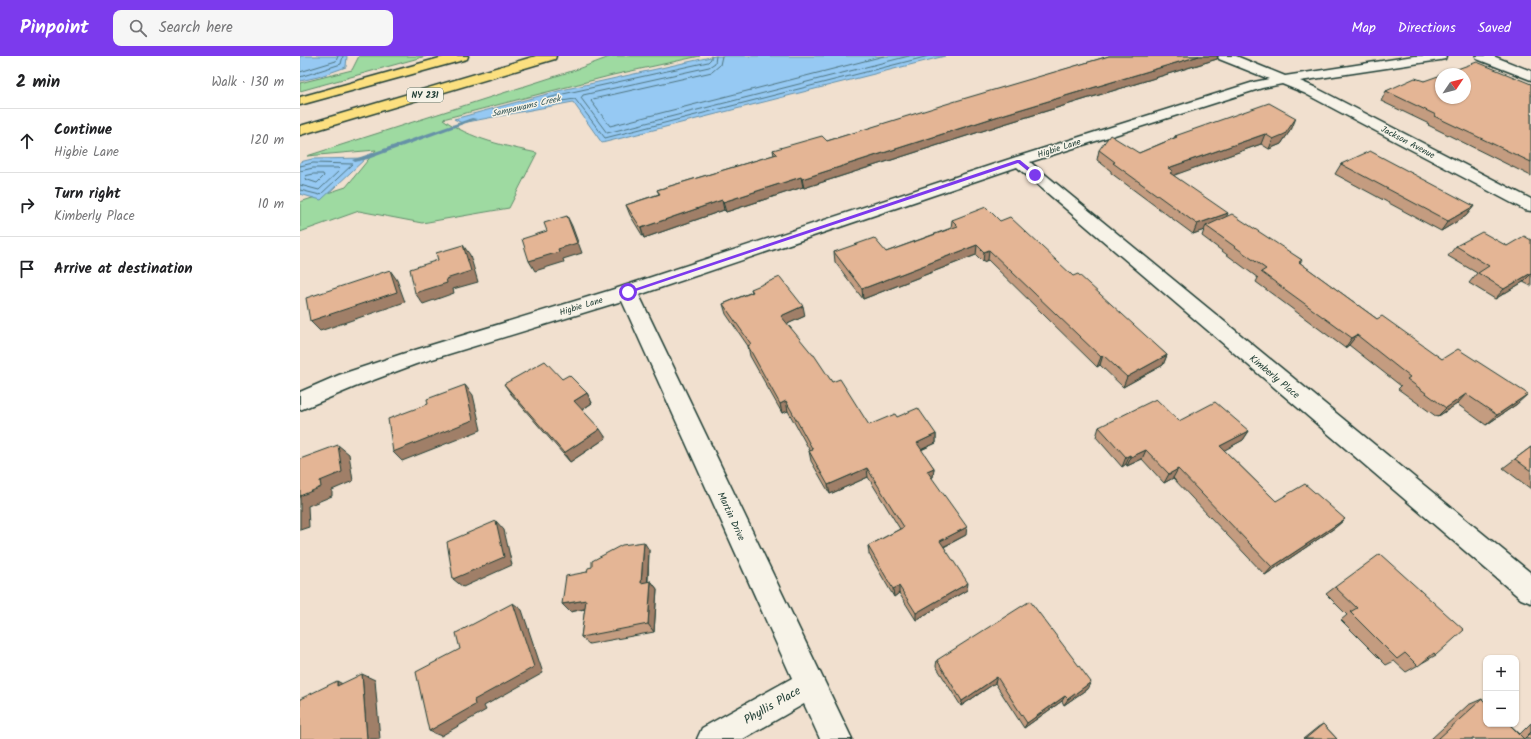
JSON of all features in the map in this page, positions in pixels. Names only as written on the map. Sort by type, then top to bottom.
[{"type":"main road","points":[[300,101],[462,56]]},
{"type":"main road","name":"NY 231","points":[[300,131],[550,56]]},
{"type":"street","name":"Jackson Avenue","points":[[1224,56],[1309,90],[1531,206]]},
{"type":"street","name":"Higbie Lane","points":[[300,401],[347,381],[409,359],[628,292],[1018,161],[1252,88],[1283,80],[1440,56]]},
{"type":"street","points":[[1482,56],[1531,76]]},
{"type":"street","name":"Kimberly Place","points":[[1018,161],[1531,590]]},
{"type":"street","name":"Martin Drive","points":[[628,292],[836,739]]},
{"type":"street","name":"Phyllis Place","points":[[713,739],[810,684]]},
{"type":"green space","points":[[359,56],[426,56],[300,91],[300,83],[352,70]]},
{"type":"green space","points":[[612,56],[700,56],[613,75],[443,119],[453,126],[476,137],[537,153],[509,208],[422,223],[359,211],[300,232],[300,202],[346,187],[376,150],[307,156],[575,70]]},
{"type":"water","points":[[300,56],[347,56],[346,67],[318,77],[300,81]]},
{"type":"water","points":[[715,56],[945,56],[602,143],[573,102],[462,123],[454,119],[562,90]]},
{"type":"water","points":[[366,158],[321,200],[300,194],[300,162],[312,159]]},
{"type":"building","points":[[1109,56],[1199,56],[1005,114],[802,179],[801,177],[723,202],[722,200],[641,228],[626,205],[660,194],[657,190],[777,154],[773,150],[822,136],[827,141]]},
{"type":"building","points":[[1477,62],[1531,84],[1531,162],[1434,116],[1436,115],[1386,91],[1415,78],[1424,81],[1435,77],[1435,104],[1471,104],[1471,68],[1460,68]]},
{"type":"building","points":[[1269,103],[1296,118],[1285,134],[1273,139],[1265,134],[1168,168],[1173,171],[1170,173],[1228,213],[1197,224],[1113,163],[1115,162],[1099,150],[1110,135],[1139,153],[1177,137],[1175,136]]},
{"type":"building","points":[[1370,151],[1474,206],[1448,221],[1341,164]]},
{"type":"building","points":[[986,207],[1000,221],[1010,217],[1073,276],[1078,274],[1167,355],[1127,377],[1103,355],[1101,357],[989,250],[984,252],[977,245],[862,289],[834,252],[874,238],[886,252],[958,226],[952,220]]},
{"type":"building","points":[[1232,214],[1302,260],[1299,262],[1377,319],[1382,316],[1442,359],[1458,349],[1528,394],[1497,415],[1466,394],[1446,408],[1407,379],[1410,377],[1357,335],[1352,338],[1261,272],[1266,269],[1206,226]]},
{"type":"building","points":[[567,216],[577,243],[558,249],[559,252],[529,261],[522,239],[547,231],[544,223]]},
{"type":"building","points":[[1482,232],[1507,246],[1524,236],[1531,240],[1531,273],[1504,289],[1478,273],[1489,266],[1456,246]]},
{"type":"building","points":[[463,245],[471,271],[446,279],[447,283],[415,293],[410,269],[438,260],[436,253]]},
{"type":"building","points":[[390,270],[397,292],[310,321],[306,298]]},
{"type":"building","points":[[780,277],[803,306],[781,316],[814,355],[832,382],[840,379],[869,425],[895,414],[897,417],[918,408],[936,434],[917,443],[934,468],[927,471],[967,527],[940,541],[968,583],[916,613],[899,586],[893,589],[868,546],[904,527],[867,468],[828,485],[809,451],[813,450],[786,401],[780,404],[748,346],[751,344],[723,304],[753,292],[751,289]]},
{"type":"building","points":[[545,361],[562,379],[569,375],[587,393],[574,401],[600,429],[564,453],[504,384]]},
{"type":"building","points":[[465,385],[473,420],[393,452],[388,419],[428,404],[427,399]]},
{"type":"building","points":[[1156,399],[1179,421],[1215,402],[1249,431],[1220,446],[1276,501],[1305,484],[1345,519],[1272,567],[1178,469],[1169,474],[1146,450],[1131,457],[1130,455],[1126,457],[1099,427]]},
{"type":"building","points":[[338,445],[342,472],[320,481],[321,487],[300,496],[300,459]]},
{"type":"building","points":[[1531,447],[1531,471],[1515,459]]},
{"type":"building","points":[[496,521],[504,557],[453,579],[447,542]]},
{"type":"building","points":[[644,542],[641,583],[651,581],[648,624],[581,637],[586,600],[562,604],[566,576],[587,572],[588,568],[592,567],[592,561],[622,545]]},
{"type":"building","points":[[1380,554],[1464,630],[1436,655],[1434,653],[1418,666],[1405,653],[1397,659],[1350,612],[1357,608],[1335,587]]},
{"type":"building","points":[[1030,601],[1091,682],[1068,699],[1065,696],[1027,723],[997,677],[962,701],[937,660]]},
{"type":"building","points":[[513,603],[534,667],[474,700],[475,705],[429,731],[416,672],[460,649],[456,633]]},
{"type":"building","points":[[362,674],[367,739],[300,739],[300,699],[337,681],[337,686]]},
{"type":"building","points":[[1482,699],[1483,727],[1512,727],[1524,739],[1438,739]]},
{"type":"building","points":[[1323,724],[1337,739],[1305,739]]},
{"type":"building","points":[[1531,732],[1531,739],[1524,739]]},
{"type":"waterway","name":"Sampawams Creek","points":[[355,160],[366,158],[474,119]]},
{"type":"route","points":[[628,292],[1018,161],[1035,175]]}]
